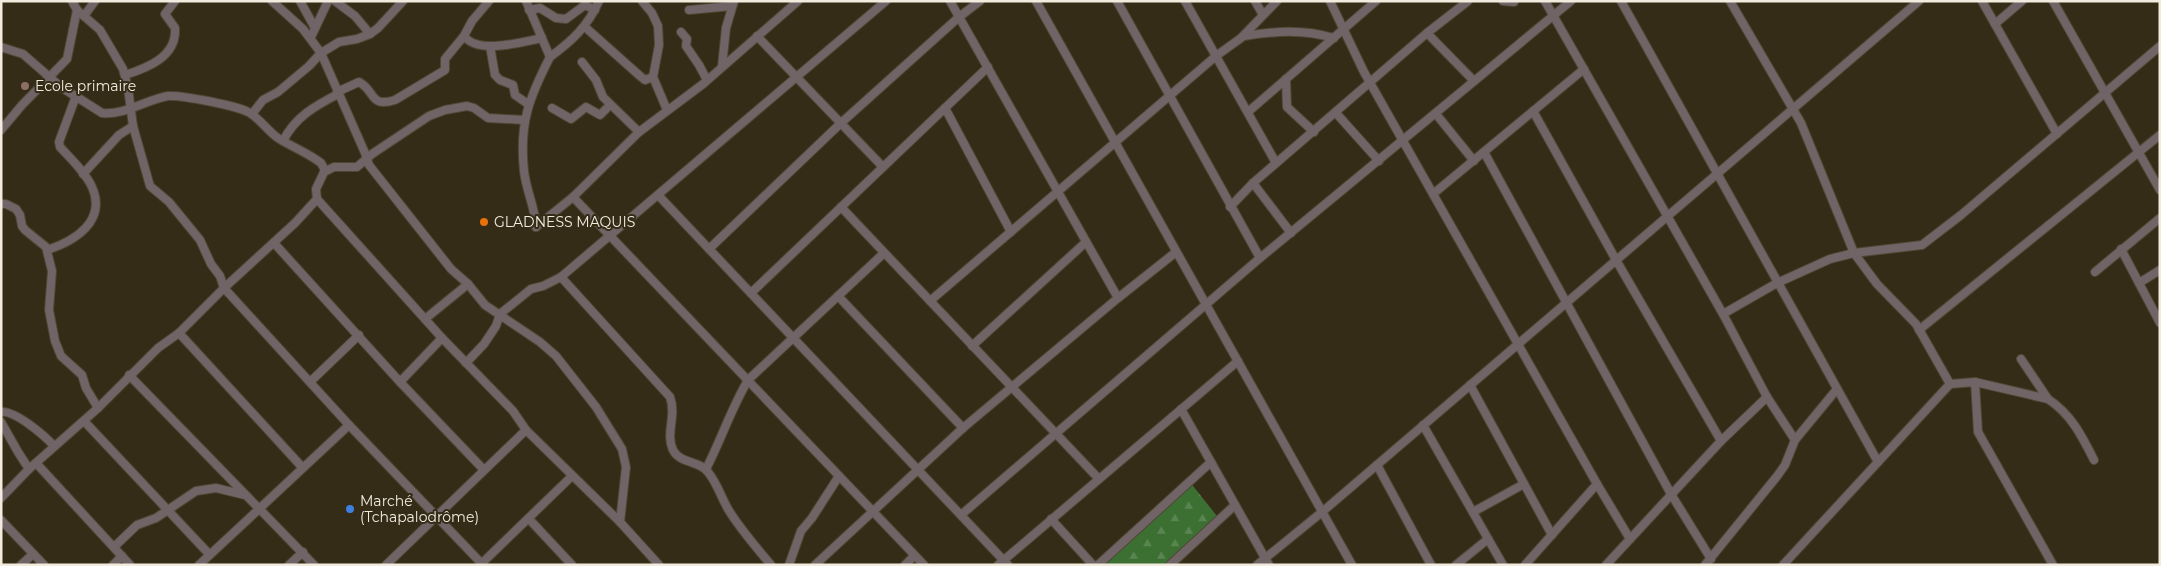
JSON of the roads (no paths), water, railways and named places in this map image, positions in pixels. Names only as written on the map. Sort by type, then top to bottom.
[{"type":"street","points":[[72,1],[77,10],[100,30],[112,48],[125,75],[132,108],[133,126],[150,186],[169,202],[200,240],[211,264],[220,276],[224,288],[349,425],[481,564],[572,476]]},
{"type":"street","points":[[84,16],[96,1]]},
{"type":"street","points":[[125,75],[152,65],[171,47],[174,28],[165,14],[175,1]]},
{"type":"street","points":[[272,1],[311,37],[321,53],[369,165],[451,269],[468,284],[485,305],[540,342],[556,356],[596,407],[622,449],[626,467],[620,522]]},
{"type":"street","points":[[300,1],[315,28]]},
{"type":"street","points":[[311,37],[328,1]]},
{"type":"street","points":[[335,1],[355,16],[370,34]]},
{"type":"street","points":[[252,114],[263,100],[278,92],[309,66],[321,53],[339,42],[357,40],[370,34],[403,1]]},
{"type":"street","points":[[283,141],[292,125],[300,117],[359,82],[377,101],[386,103],[395,100],[445,70],[445,59],[489,1]]},
{"type":"street","points":[[526,1],[550,57]]},
{"type":"street","points":[[599,1],[585,26],[571,41],[550,57],[528,104],[524,120],[524,172],[533,205],[536,227],[572,197],[639,132],[707,80],[798,1]]},
{"type":"street","points":[[642,1],[652,13],[658,26],[659,45],[653,77],[667,110]]},
{"type":"street","points":[[466,363],[488,338],[496,326],[500,314],[531,289],[543,286],[561,277],[798,78],[886,1]]},
{"type":"street","points":[[950,1],[1118,298]]},
{"type":"street","points":[[709,249],[841,123],[959,17],[980,1]]},
{"type":"street","points":[[1036,1],[1352,565]]},
{"type":"street","points":[[1117,1],[1260,258]]},
{"type":"street","points":[[1185,1],[1276,164]]},
{"type":"street","points":[[1255,1],[1262,15]]},
{"type":"street","points":[[930,301],[1216,56],[1244,36],[1277,1]]},
{"type":"street","points":[[1330,1],[1370,82],[1630,539]]},
{"type":"street","points":[[1248,112],[1376,1]]},
{"type":"street","points":[[1230,206],[1253,183],[1370,82],[1468,1]]},
{"type":"street","points":[[1503,1],[1514,2]]},
{"type":"street","points":[[1545,1],[1723,314],[1767,397],[1795,440]]},
{"type":"street","points":[[961,515],[1260,258],[1404,141],[1571,1]]},
{"type":"street","points":[[1621,1],[1878,462]]},
{"type":"street","points":[[1730,1],[1801,123],[1854,252],[1877,284],[1916,324],[1950,384]]},
{"type":"street","points":[[1257,565],[1267,561],[1919,1]]},
{"type":"street","points":[[1982,1],[2057,134]]},
{"type":"street","points":[[1995,24],[2022,1]]},
{"type":"street","points":[[2053,1],[2160,190]]},
{"type":"street","points":[[689,10],[733,4],[726,28],[722,66]]},
{"type":"street","points":[[529,10],[540,8],[558,19],[569,18],[585,5],[595,10]]},
{"type":"street","points":[[1,130],[18,109],[67,59],[77,10]]},
{"type":"street","points":[[585,26],[645,80],[653,77]]},
{"type":"street","points":[[1244,36],[1298,31],[1314,32],[1334,38]]},
{"type":"street","points":[[681,32],[687,39],[686,46],[700,65],[707,80]]},
{"type":"street","points":[[1427,33],[1474,81]]},
{"type":"street","points":[[464,36],[471,44],[490,46],[542,38]]},
{"type":"street","points":[[757,36],[883,167]]},
{"type":"street","points":[[490,46],[494,75],[500,80],[513,85],[515,95],[528,104]]},
{"type":"street","points":[[1723,314],[1777,283],[1830,259],[1854,252],[1922,245],[1961,215],[2160,46]]},
{"type":"street","points":[[1,47],[23,54],[50,78],[102,113],[132,108],[160,98],[175,96],[240,108],[252,114],[283,141],[321,163],[324,166],[324,172],[316,189],[317,199],[442,338],[513,411],[526,430],[620,522],[659,565]]},
{"type":"street","points":[[582,62],[596,80],[603,97],[639,132]]},
{"type":"street","points":[[751,293],[988,67]]},
{"type":"street","points":[[1433,194],[1584,69]]},
{"type":"street","points":[[1286,79],[1287,108],[1314,132]]},
{"type":"street","points":[[48,250],[82,233],[90,223],[93,214],[92,186],[60,147],[59,142],[76,96]]},
{"type":"street","points":[[552,108],[571,119],[586,107],[599,116],[610,105]]},
{"type":"street","points":[[324,172],[334,167],[357,167],[429,116],[445,110],[466,106],[474,108],[488,118],[524,120]]},
{"type":"street","points":[[945,108],[1011,232]]},
{"type":"street","points":[[1533,111],[1616,260],[1721,441]]},
{"type":"street","points":[[1336,113],[1379,161]]},
{"type":"street","points":[[1436,114],[1474,162]]},
{"type":"street","points":[[83,174],[119,135],[133,126]]},
{"type":"street","points":[[1919,330],[2160,134]]},
{"type":"street","points":[[1484,152],[1708,562],[1785,465],[1795,440],[1837,388]]},
{"type":"street","points":[[1253,183],[1291,233]]},
{"type":"street","points":[[658,194],[854,403],[919,469],[1003,563],[1051,519],[1238,361]]},
{"type":"street","points":[[572,197],[813,446],[924,565]]},
{"type":"street","points":[[1,498],[29,469],[98,408],[158,348],[179,333],[224,288],[274,243],[317,199]]},
{"type":"street","points":[[1,204],[6,204],[16,209],[25,230],[44,244],[48,250],[52,271],[49,310],[55,341],[61,356],[82,375],[85,386],[98,408]]},
{"type":"street","points":[[841,207],[1099,479]]},
{"type":"street","points":[[2095,272],[2160,218]]},
{"type":"street","points":[[972,346],[1086,242]]},
{"type":"street","points":[[274,243],[400,382],[484,470]]},
{"type":"street","points":[[2121,249],[2160,323]]},
{"type":"street","points":[[816,565],[963,428],[1176,252]]},
{"type":"street","points":[[706,469],[718,446],[734,404],[748,380],[884,253]]},
{"type":"street","points":[[2139,282],[2160,270]]},
{"type":"street","points":[[561,277],[670,397],[674,407],[670,434],[672,448],[678,457],[706,469],[717,484],[728,508],[770,565]]},
{"type":"street","points":[[425,319],[468,284]]},
{"type":"street","points":[[838,296],[963,428]]},
{"type":"street","points":[[179,333],[302,467]]},
{"type":"street","points":[[310,382],[359,335]]},
{"type":"street","points":[[400,382],[442,338]]},
{"type":"street","points":[[2021,359],[2048,399]]},
{"type":"street","points":[[129,375],[314,565]]},
{"type":"street","points":[[1975,382],[1978,432],[2053,565]]},
{"type":"street","points":[[1783,565],[1950,384],[1975,382],[2048,399],[2059,406],[2076,426],[2094,460]]},
{"type":"street","points":[[1470,385],[1552,535]]},
{"type":"street","points":[[1606,565],[1721,441],[1767,397]]},
{"type":"street","points":[[1181,409],[1267,561]]},
{"type":"street","points":[[1,412],[22,420],[44,435],[54,446]]},
{"type":"street","points":[[84,421],[167,512],[209,554]]},
{"type":"street","points":[[1,422],[29,469]]},
{"type":"street","points":[[199,565],[349,425]]},
{"type":"street","points":[[1424,425],[1503,565]]},
{"type":"street","points":[[386,565],[526,430]]},
{"type":"street","points":[[1098,565],[1211,462]]},
{"type":"street","points":[[36,463],[130,565]]},
{"type":"street","points":[[1377,465],[1431,565]]},
{"type":"street","points":[[789,565],[801,531],[812,518],[839,476]]},
{"type":"street","points":[[1473,512],[1524,484]]},
{"type":"street","points":[[1525,565],[1597,484]]},
{"type":"street","points":[[114,547],[137,525],[167,512],[196,490],[216,488],[244,495]]},
{"type":"street","points":[[1170,565],[1235,505]]},
{"type":"street","points":[[529,519],[572,565]]},
{"type":"street","points":[[1051,519],[1093,565]]},
{"type":"street","points":[[1,520],[44,565]]},
{"type":"street","points":[[1456,565],[1488,539]]},
{"type":"street","points":[[289,565],[302,552]]},
{"type":"street","points":[[21,565],[33,554]]},
{"type":"street","points":[[113,565],[122,556]]},
{"type":"street","points":[[905,565],[914,556]]},
{"type":"place","name":"Ecole primaire","points":[[25,86]]},
{"type":"place","name":"GLADNESS MAQUIS","points":[[484,222]]},
{"type":"place","name":"Marché (Tchapalodrôme)","points":[[350,509]]}]
